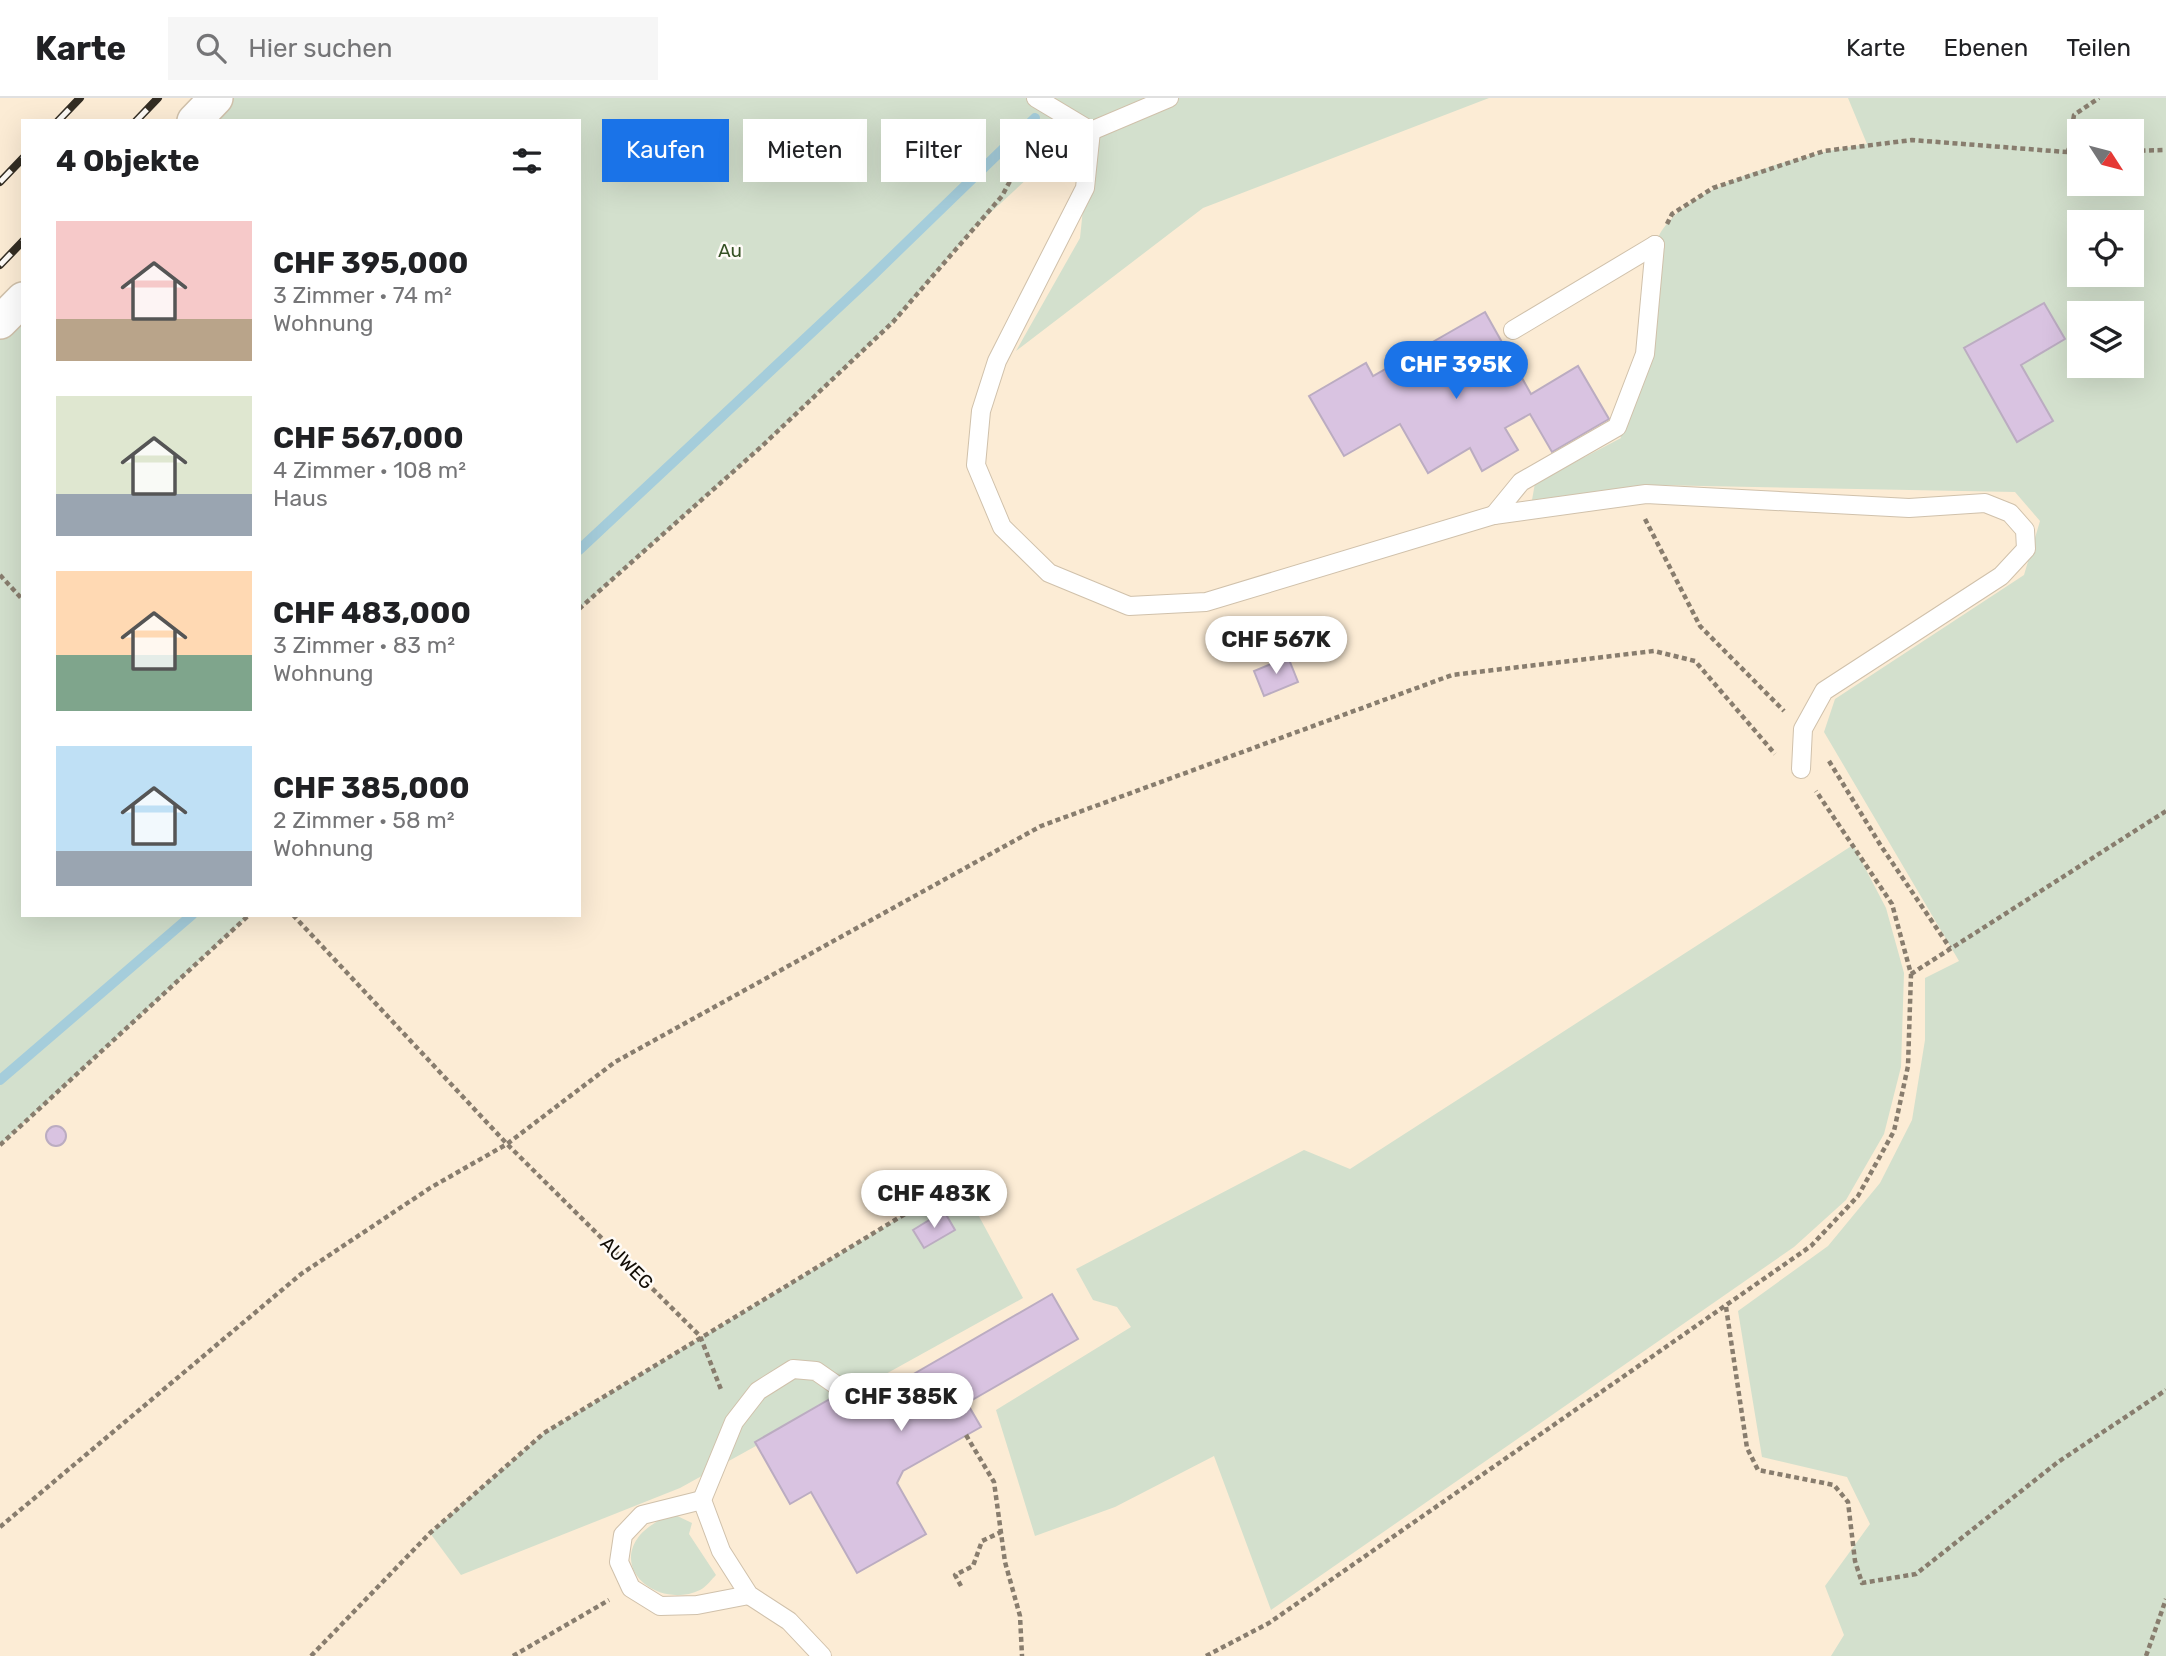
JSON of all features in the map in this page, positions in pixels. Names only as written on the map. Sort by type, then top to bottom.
[{"type":"street","points":[[196,119],[216,98]]},
{"type":"street","points":[[0,322],[21,301]]},
{"type":"lane","points":[[1093,130],[1169,98]]},
{"type":"lane","points":[[1043,103],[1070,119]]},
{"type":"lane","points":[[1086,182],[997,361],[981,411],[976,465],[1002,527],[1049,573],[1129,606],[1206,602],[1494,515],[1646,494],[1909,508],[1985,503],[2010,513],[2025,530],[2025,549],[2001,576],[1824,691],[1803,729],[1801,769]]},
{"type":"lane","points":[[1494,515],[1521,482],[1618,427],[1645,354],[1655,245]]},
{"type":"lane","points":[[1513,330],[1655,245]]},
{"type":"lane","points":[[822,1656],[789,1621],[749,1595],[721,1551],[702,1500],[734,1422],[758,1391],[793,1369],[816,1371],[839,1387]]},
{"type":"lane","points":[[702,1500],[642,1515],[624,1535],[619,1562],[631,1588],[660,1606],[696,1605],[749,1595]]},
{"type":"path","points":[[2073,119],[2074,115],[2099,98]]},
{"type":"path","points":[[581,607],[762,446],[892,322],[1002,196],[1043,103]]},
{"type":"path","points":[[1655,245],[1672,214],[1713,188],[1824,151],[1912,140],[2067,153]]},
{"type":"path","points":[[2144,151],[2166,150]]},
{"type":"path","points":[[1646,494],[1645,522],[1700,625],[1759,689],[1818,743],[1881,846],[1950,948]]},
{"type":"path","points":[[0,575],[21,598]]},
{"type":"path","points":[[0,1527],[301,1275],[430,1188],[507,1144],[614,1062],[1041,826],[1452,675],[1654,651],[1696,661],[1780,761],[1801,769],[1892,904],[1911,974],[1908,1066],[1894,1131],[1858,1196],[1811,1245],[1726,1307],[1269,1623],[1206,1656]]},
{"type":"path","points":[[1911,974],[2166,811]]},
{"type":"path","points":[[0,1145],[246,917]]},
{"type":"path","name":"AUWEG","points":[[295,917],[507,1144],[700,1336],[734,1422]]},
{"type":"path","points":[[311,1656],[430,1533],[544,1433],[933,1197]]},
{"type":"path","points":[[1726,1307],[1747,1448],[1758,1470],[1834,1485],[1848,1502],[1862,1583],[1916,1574],[2058,1462],[2166,1390]]},
{"type":"path","points":[[967,1435],[994,1482],[1005,1562],[1020,1616],[1022,1656]]},
{"type":"path","points":[[961,1586],[954,1575],[973,1566],[982,1541],[1001,1532]]},
{"type":"path","points":[[513,1656],[631,1588]]},
{"type":"path","points":[[2146,1656],[2166,1599]]},
{"type":"green space","name":"Au","points":[[216,98],[1144,98],[1097,127],[1167,98],[1489,98],[1203,208],[1016,351],[1080,238],[1086,182],[1093,182],[1093,119],[1000,119],[1000,182],[1024,182],[974,228],[893,322],[762,446],[581,607],[581,119],[196,119]]},
{"type":"green space","points":[[1848,98],[2166,98],[2166,1656],[1831,1656],[1844,1635],[1825,1586],[1870,1524],[1847,1477],[1762,1457],[1738,1311],[1828,1246],[1880,1183],[1912,1120],[1925,1040],[1925,978],[1959,961],[1824,732],[1835,699],[2024,575],[2040,521],[2015,492],[1652,485],[1532,500],[1535,483],[1621,438],[1617,427],[1646,352],[1652,259],[1655,246],[1667,224],[1687,205],[1746,175],[1842,148],[1867,144]]},
{"type":"green space","points":[[21,301],[21,917],[247,917],[0,1145],[0,322]]},
{"type":"green space","points":[[1853,845],[1886,908],[1904,973],[1901,1067],[1884,1134],[1846,1200],[1794,1247],[1271,1610],[1214,1456],[1115,1507],[1035,1536],[996,1410],[1131,1327],[1117,1307],[1093,1300],[1076,1269],[1304,1150],[1350,1169]]},
{"type":"green space","points":[[960,1181],[1023,1298],[680,1488],[461,1575],[430,1533],[544,1433]]},
{"type":"green space","points":[[671,1513],[692,1523],[689,1534],[716,1575],[702,1589],[685,1595],[670,1595],[644,1584],[631,1562],[632,1549],[640,1535]]},
{"type":"building","points":[[2044,303],[2065,339],[2021,365],[2053,421],[2017,442],[1964,348]]},
{"type":"building","points":[[1485,312],[1531,394],[1578,366],[1609,419],[1552,452],[1530,414],[1505,428],[1518,450],[1482,471],[1470,448],[1428,473],[1400,424],[1344,456],[1309,396],[1366,363],[1373,376]]},
{"type":"building","points":[[1288,657],[1298,682],[1264,696],[1254,671]]},
{"type":"building","points":[[52,1126],[60,1126],[66,1136],[60,1146],[52,1146],[46,1140],[46,1132]]},
{"type":"building","points":[[944,1211],[955,1230],[924,1248],[913,1230]]},
{"type":"building","points":[[1052,1294],[1078,1339],[967,1403],[981,1427],[903,1471],[897,1483],[926,1534],[857,1573],[811,1492],[790,1504],[755,1442],[842,1392],[853,1409]]},
{"type":"waterway","points":[[581,548],[871,277],[1035,118]]},
{"type":"waterway","points":[[0,1080],[190,917]]},
{"type":"railway","points":[[60,119],[80,98]]},
{"type":"railway","points":[[138,119],[158,98]]},
{"type":"railway","points":[[0,182],[21,160]]},
{"type":"railway","points":[[0,265],[21,243]]}]
